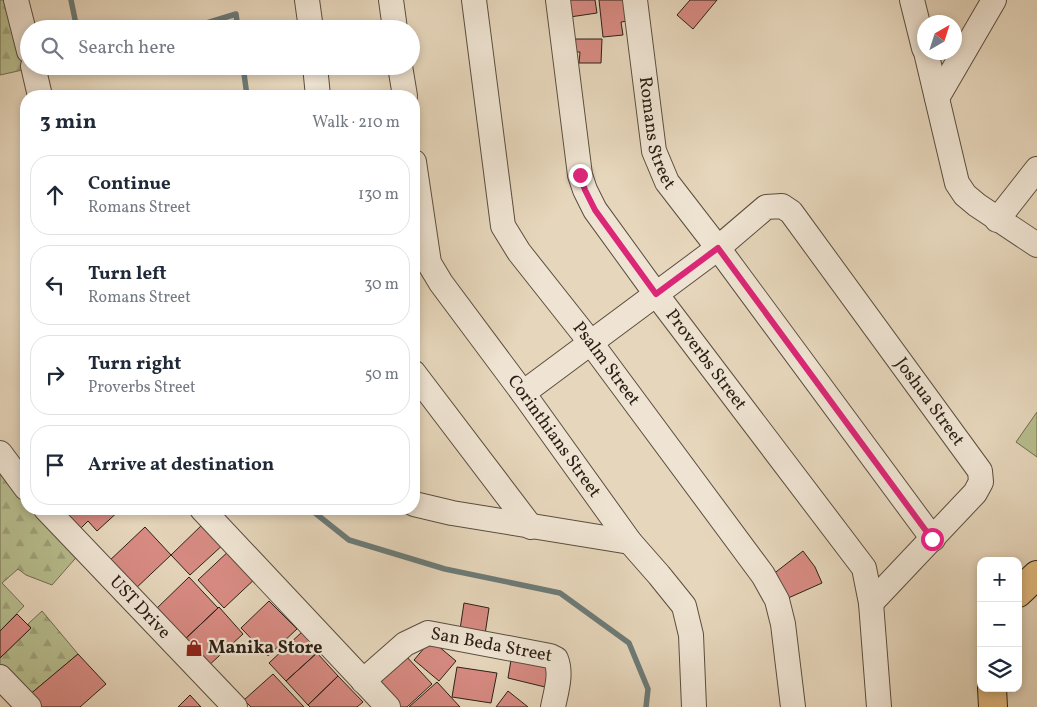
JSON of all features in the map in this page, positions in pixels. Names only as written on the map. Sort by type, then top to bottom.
[{"type":"main road","points":[[1022,589],[1037,575]]},
{"type":"main road","points":[[992,692],[993,707]]},
{"type":"street","points":[[16,0],[21,20]]},
{"type":"street","points":[[308,0],[310,20]]},
{"type":"street","points":[[391,0],[394,20]]},
{"type":"street","name":"Psalm Street","points":[[474,0],[503,226],[518,252],[591,343],[764,575],[776,600],[783,624],[792,707]]},
{"type":"street","name":"Proverbs Street","points":[[558,0],[580,175],[585,190],[595,210],[656,294],[864,568],[871,603],[879,707]]},
{"type":"street","name":"Romans Street","points":[[635,0],[654,151],[667,182],[718,248],[932,539]]},
{"type":"street","points":[[912,0],[917,20]]},
{"type":"street","points":[[937,98],[994,0]]},
{"type":"street","points":[[928,60],[958,183],[966,195],[977,205],[1037,245]]},
{"type":"street","points":[[35,75],[39,90]]},
{"type":"street","points":[[316,75],[317,90]]},
{"type":"street","points":[[402,75],[404,90]]},
{"type":"street","points":[[998,220],[1037,169]]},
{"type":"street","name":"Joshua Street","points":[[718,248],[766,207],[782,206],[791,212],[980,471],[981,482],[975,493],[871,603]]},
{"type":"street","name":"Corinthians Street","points":[[420,216],[429,263],[441,283],[630,542],[684,606],[691,635],[694,707]]},
{"type":"street","points":[[523,393],[718,248]]},
{"type":"street","points":[[420,381],[531,526]]},
{"type":"street","points":[[0,453],[20,480]]},
{"type":"street","points":[[420,505],[452,513],[630,542]]},
{"type":"street","name":"UST Drive","points":[[52,515],[235,707]]},
{"type":"street","points":[[208,515],[388,707]]},
{"type":"street","name":"San Beda Street","points":[[363,681],[405,644],[428,633],[550,656],[556,659],[559,666],[559,675],[553,707]]},
{"type":"street","points":[[0,677],[29,707]]},
{"type":"green space","points":[[0,0],[10,0],[20,41],[20,71],[0,75]]},
{"type":"green space","points":[[1037,412],[1037,457],[1016,442]]},
{"type":"green space","points":[[0,463],[20,488],[20,515],[45,515],[81,552],[52,585],[26,575],[18,569],[2,583],[24,606],[0,631]]},
{"type":"green space","points":[[42,611],[78,654],[28,696],[0,671],[0,658],[31,628],[28,624]]},
{"type":"building","points":[[567,0],[595,0],[597,13],[570,17]]},
{"type":"building","points":[[599,0],[625,0],[628,21],[621,22],[623,35],[603,37]]},
{"type":"building","points":[[690,0],[717,0],[693,29],[677,15]]},
{"type":"building","points":[[574,39],[602,39],[601,63],[579,63],[580,52],[574,52]]},
{"type":"building","points":[[68,515],[114,515],[97,531],[88,521],[80,529]]},
{"type":"building","points":[[205,522],[225,543],[190,575],[171,555]]},
{"type":"building","points":[[145,527],[171,555],[133,591],[107,563]]},
{"type":"building","points":[[232,548],[258,576],[224,608],[198,580]]},
{"type":"building","points":[[803,551],[815,567],[822,583],[786,599],[772,575]]},
{"type":"building","points":[[189,577],[218,608],[183,641],[154,611]]},
{"type":"building","points":[[269,601],[297,629],[268,656],[241,628]]},
{"type":"building","points":[[464,603],[489,608],[484,641],[459,636]]},
{"type":"building","points":[[219,607],[243,634],[207,667],[183,641]]},
{"type":"building","points":[[17,614],[31,628],[0,658],[0,631]]},
{"type":"building","points":[[303,631],[320,650],[286,681],[269,663]]},
{"type":"building","points":[[431,640],[456,661],[439,681],[414,660]]},
{"type":"building","points":[[317,653],[338,676],[308,705],[286,681]]},
{"type":"building","points":[[78,654],[106,684],[80,707],[38,707],[28,696]]},
{"type":"building","points":[[405,655],[432,684],[407,707],[396,707],[374,684]]},
{"type":"building","points":[[511,660],[548,668],[545,687],[508,678]]},
{"type":"building","points":[[457,667],[497,673],[491,703],[452,697]]},
{"type":"building","points":[[273,674],[304,707],[251,707],[244,700]]},
{"type":"building","points":[[338,676],[363,702],[357,707],[310,707],[308,705]]},
{"type":"building","points":[[437,682],[460,707],[409,707]]},
{"type":"building","points":[[508,691],[528,707],[496,707]]},
{"type":"building","points":[[190,695],[201,707],[178,707]]},
{"type":"waterway","points":[[71,0],[75,20]]},
{"type":"waterway","points":[[216,20],[236,14],[237,20]]},
{"type":"waterway","points":[[244,75],[246,90]]},
{"type":"waterway","points":[[318,515],[349,540],[445,569],[560,593],[629,643],[648,689],[646,707]]},
{"type":"place","name":"Manika Store","points":[[194,648]]},
{"type":"route","points":[[580,175],[595,210],[656,294],[718,248],[932,539]]}]
